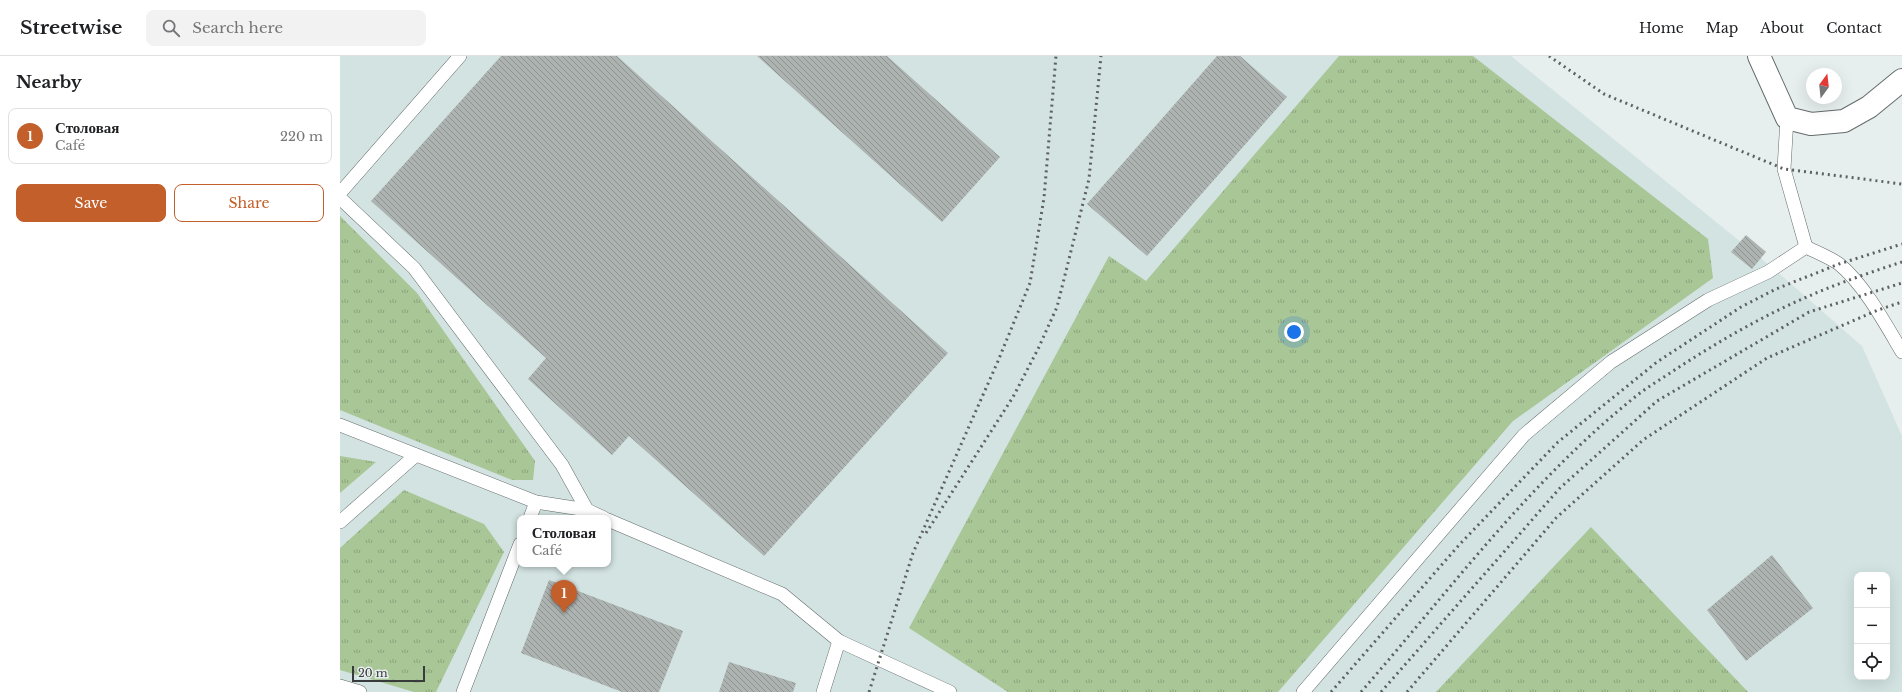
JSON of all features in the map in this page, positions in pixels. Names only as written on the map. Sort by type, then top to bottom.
[{"type":"street","points":[[1759,56],[1787,118],[1811,124],[1844,121],[1869,108],[1902,80]]},
{"type":"lane","points":[[340,193],[460,56]]},
{"type":"lane","points":[[1787,118],[1784,169],[1806,247],[1838,264],[1852,278],[1878,310],[1902,352]]},
{"type":"lane","points":[[340,198],[414,268],[562,465],[587,510]]},
{"type":"lane","points":[[1303,692],[1524,435],[1611,362],[1708,300],[1768,272],[1806,247]]},
{"type":"lane","points":[[340,425],[536,502],[587,510],[598,515]]},
{"type":"lane","points":[[340,522],[416,455]]},
{"type":"lane","points":[[531,515],[536,502]]},
{"type":"lane","points":[[611,521],[782,594],[839,642],[950,692]]},
{"type":"lane","points":[[463,692],[517,552]]},
{"type":"lane","points":[[823,692],[839,642]]},
{"type":"lane","points":[[340,686],[360,692]]},
{"type":"shaded area","points":[[340,56],[1511,56],[1773,268],[1862,346],[1902,436],[1902,692],[340,692]]},
{"type":"green space","points":[[1339,56],[1473,56],[1708,239],[1713,278],[1513,421],[1278,692],[1008,692],[909,628],[1109,256],[1146,281]]},
{"type":"green space","points":[[340,216],[417,293],[535,461],[533,480],[512,480],[340,410]]},
{"type":"green space","points":[[340,456],[376,462],[340,493]]},
{"type":"green space","points":[[404,490],[484,524],[504,552],[436,692],[414,692],[340,670],[340,548]]},
{"type":"green space","points":[[1591,527],[1748,692],[1436,692]]},
{"type":"building","points":[[501,56],[617,56],[948,353],[764,556],[629,436],[612,455],[528,379],[546,358],[371,201]]},
{"type":"building","points":[[757,56],[887,56],[1000,157],[942,222]]},
{"type":"building","points":[[1217,56],[1240,56],[1287,97],[1147,256],[1087,204]]},
{"type":"building","points":[[1746,235],[1766,252],[1752,269],[1731,252]]},
{"type":"building","points":[[1772,555],[1813,608],[1746,661],[1707,610]]},
{"type":"building","points":[[549,580],[683,631],[659,692],[622,692],[521,653]]},
{"type":"building","points":[[729,662],[796,683],[793,692],[719,692]]},
{"type":"railway","points":[[869,692],[913,553],[998,361],[1030,283],[1044,198],[1056,56]]},
{"type":"railway","points":[[926,533],[1013,397],[1038,349],[1057,307],[1089,179],[1101,56]]},
{"type":"railway","points":[[1549,56],[1604,94],[1784,169],[1902,184]]},
{"type":"railway","points":[[1331,692],[1459,545],[1558,442],[1657,362],[1741,307],[1776,289],[1839,264],[1902,244]]},
{"type":"railway","points":[[1361,692],[1459,576],[1525,501],[1560,464],[1640,393],[1706,350],[1774,312],[1832,287],[1902,262]]},
{"type":"railway","points":[[1381,692],[1560,488],[1657,401],[1809,312],[1902,283]]},
{"type":"railway","points":[[1407,692],[1556,518],[1643,440],[1767,358],[1878,310],[1902,302]]},
{"type":"place","name":"Столовая","points":[[564,613]]}]
